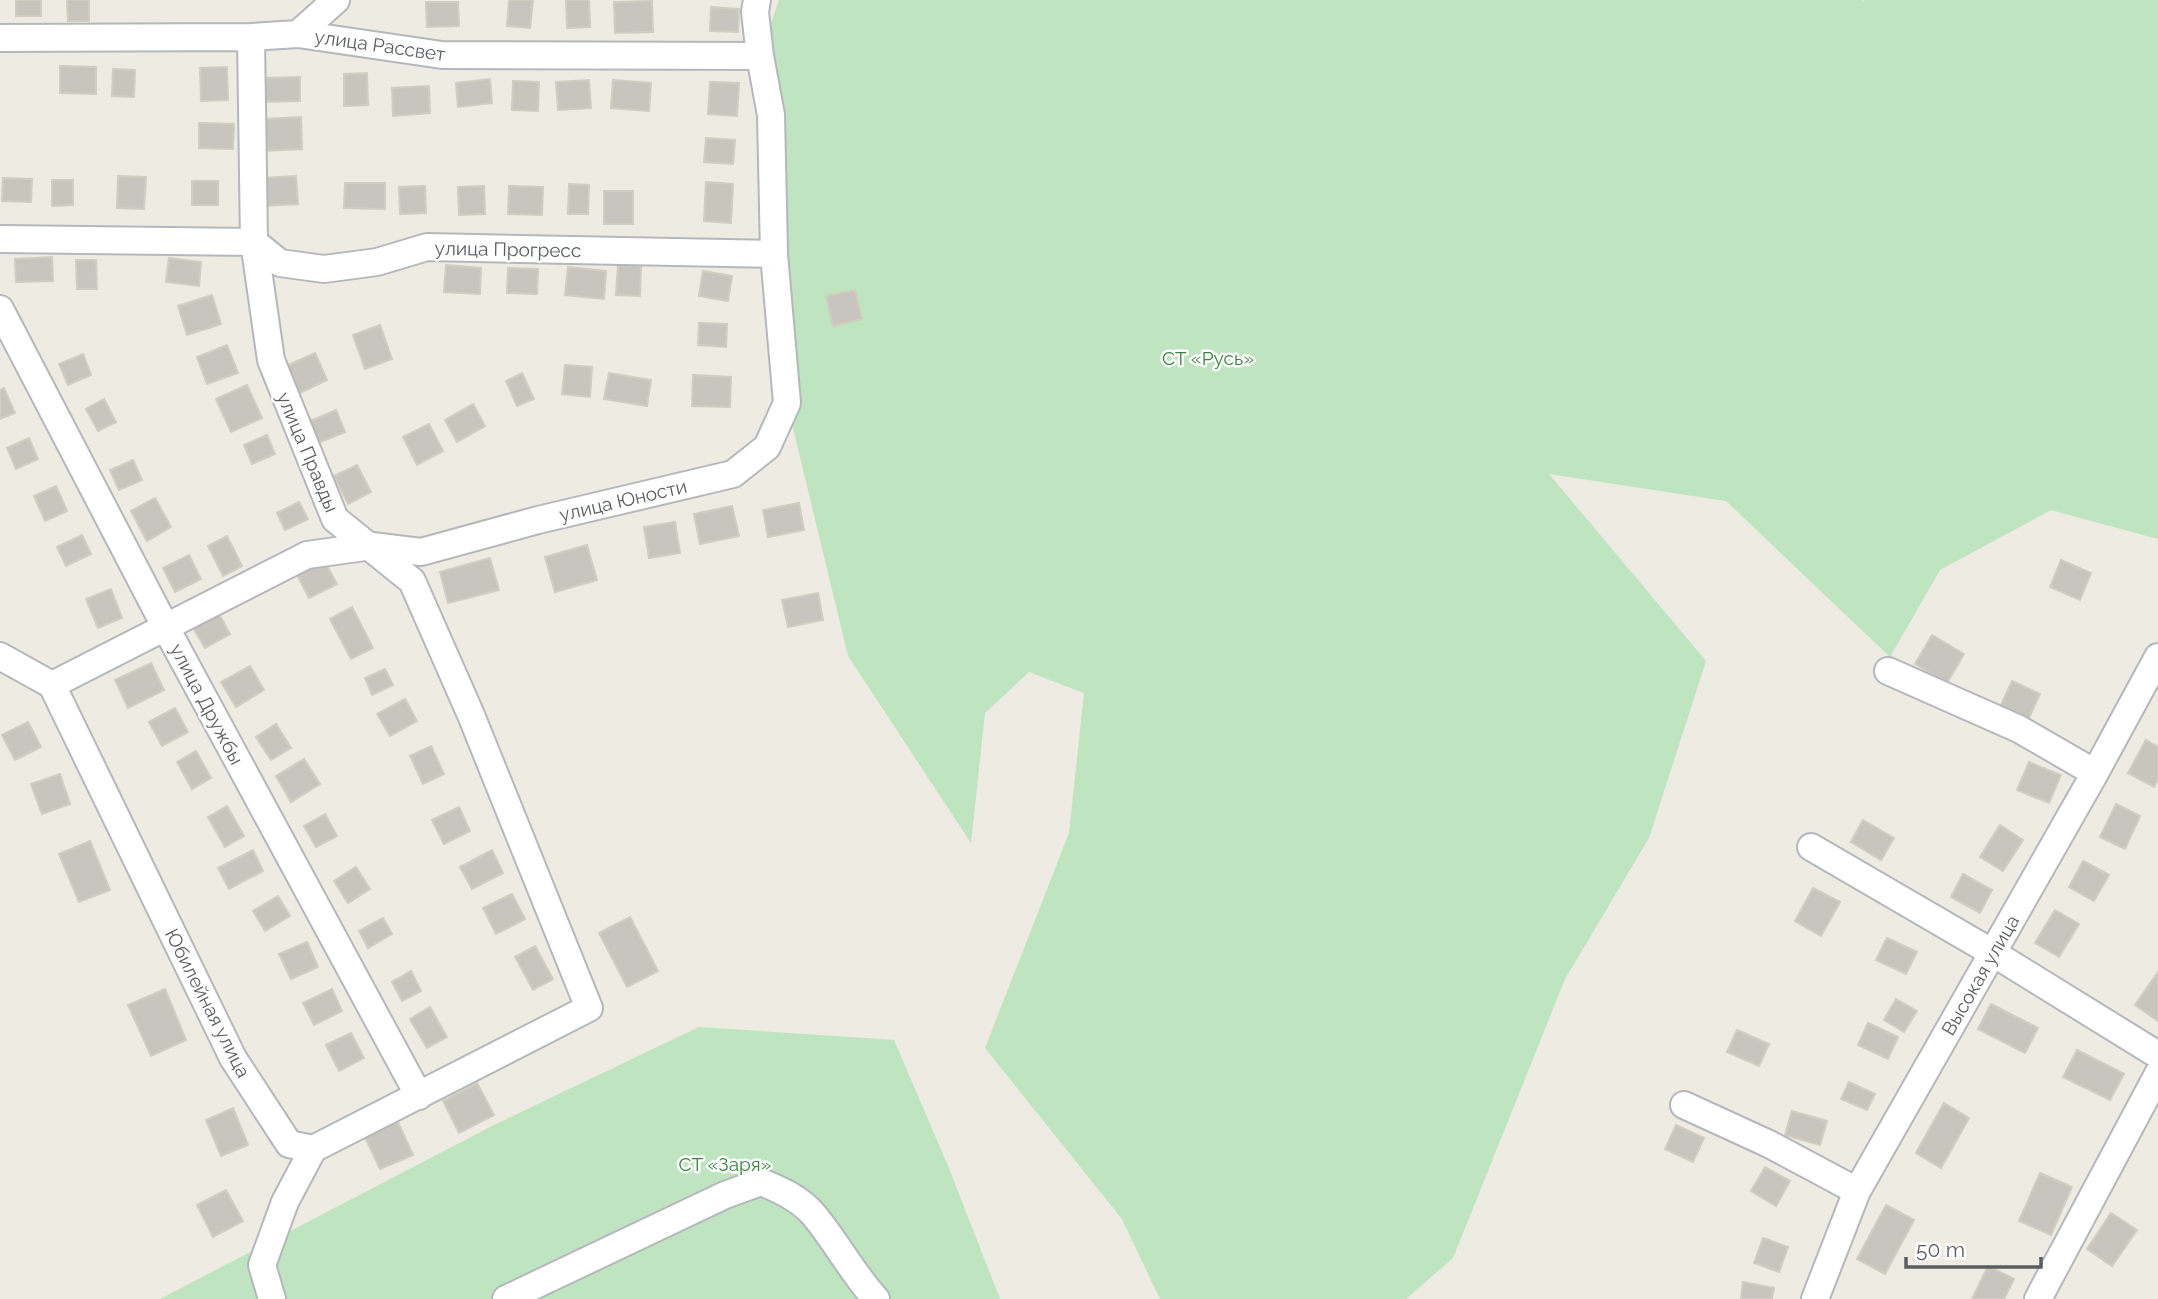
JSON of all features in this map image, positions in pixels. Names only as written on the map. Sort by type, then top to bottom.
[{"type":"street","points":[[298,34],[336,0]]},
{"type":"street","name":"улица Юности","points":[[52,685],[307,555],[372,547],[421,552],[538,520],[733,474],[767,447],[787,403],[774,254],[771,115],[760,56],[755,12],[757,0]]},
{"type":"street","name":"улица Рассвет","points":[[0,38],[251,37],[298,34],[442,55],[760,56]]},
{"type":"street","name":"улица Правды","points":[[251,37],[254,242],[271,360],[335,519],[412,581],[471,715],[589,1008],[419,1096]]},
{"type":"street","points":[[0,239],[254,242]]},
{"type":"street","name":"улица Прогресс","points":[[254,242],[280,263],[324,269],[377,262],[427,247],[774,254]]},
{"type":"street","name":"улица Дружбы","points":[[0,309],[166,628],[419,1096]]},
{"type":"street","points":[[0,656],[52,685]]},
{"type":"street","name":"Высокая улица","points":[[1815,1299],[1857,1191],[2158,657]]},
{"type":"street","points":[[1888,671],[2019,729],[2095,773]]},
{"type":"street","name":"Юбилейная улица","points":[[52,685],[233,1058],[289,1144],[313,1149]]},
{"type":"street","points":[[1811,847],[1993,953],[2158,1055]]},
{"type":"street","points":[[2038,1299],[2158,1074]]},
{"type":"street","points":[[272,1299],[262,1265],[285,1202],[313,1149],[419,1096]]},
{"type":"street","points":[[1684,1105],[1769,1144],[1857,1191]]},
{"type":"street","points":[[506,1299],[725,1195],[761,1182],[783,1190],[811,1212],[862,1284],[876,1299]]},
{"type":"green space","name":"СТ «Русь»","points":[[779,0],[2158,0],[2158,539],[2051,510],[1940,570],[1890,657],[1726,501],[1549,474],[1706,661],[1649,838],[1565,979],[1453,1258],[1406,1299],[1160,1299],[1122,1219],[985,1048],[1069,833],[1084,693],[1029,672],[985,713],[971,843],[848,656],[787,403],[760,56]]},
{"type":"green space","name":"СТ «Заря»","points":[[699,1027],[894,1040],[948,1166],[1000,1299],[160,1299],[492,1126]]},
{"type":"building","points":[[16,0],[41,0],[41,16],[16,16]]},
{"type":"building","points":[[67,0],[89,0],[89,21],[68,21]]},
{"type":"building","points":[[509,0],[533,0],[530,28],[507,26]]},
{"type":"building","points":[[566,0],[589,0],[590,27],[567,28]]},
{"type":"building","points":[[652,1],[653,32],[615,33],[614,2]]},
{"type":"building","points":[[426,2],[458,2],[459,26],[427,27]]},
{"type":"building","points":[[711,7],[739,9],[738,32],[710,31]]},
{"type":"building","points":[[60,66],[96,67],[96,94],[60,93]]},
{"type":"building","points":[[227,67],[228,100],[201,101],[200,68]]},
{"type":"building","points":[[113,69],[135,70],[134,97],[112,96]]},
{"type":"building","points":[[367,73],[368,105],[344,106],[344,74]]},
{"type":"building","points":[[300,77],[300,101],[261,102],[260,78]]},
{"type":"building","points":[[490,79],[492,103],[458,107],[456,83]]},
{"type":"building","points":[[589,80],[591,108],[558,110],[556,82]]},
{"type":"building","points":[[613,80],[651,83],[649,111],[611,108]]},
{"type":"building","points":[[513,81],[539,82],[538,111],[512,110]]},
{"type":"building","points":[[710,82],[739,83],[737,116],[708,114]]},
{"type":"building","points":[[429,86],[430,113],[393,116],[392,88]]},
{"type":"building","points":[[301,117],[302,149],[264,151],[263,119]]},
{"type":"building","points":[[199,123],[234,124],[233,149],[199,148]]},
{"type":"building","points":[[706,138],[735,140],[733,164],[704,162]]},
{"type":"building","points":[[118,176],[146,177],[144,209],[117,208]]},
{"type":"building","points":[[296,176],[298,204],[262,206],[261,178]]},
{"type":"building","points":[[3,178],[32,179],[31,202],[2,201]]},
{"type":"building","points":[[52,180],[73,180],[73,205],[52,206]]},
{"type":"building","points":[[192,181],[218,181],[218,205],[192,205]]},
{"type":"building","points":[[706,182],[733,184],[731,223],[704,221]]},
{"type":"building","points":[[345,183],[385,183],[385,209],[344,208]]},
{"type":"building","points":[[569,184],[589,185],[588,214],[568,214]]},
{"type":"building","points":[[425,186],[426,213],[400,214],[399,187]]},
{"type":"building","points":[[484,186],[485,214],[459,215],[458,187]]},
{"type":"building","points":[[509,186],[543,187],[542,215],[508,214]]},
{"type":"building","points":[[604,191],[633,191],[633,224],[604,224]]},
{"type":"building","points":[[52,257],[53,281],[16,282],[15,259]]},
{"type":"building","points":[[169,258],[201,262],[199,286],[166,282]]},
{"type":"building","points":[[76,260],[96,260],[97,289],[77,289]]},
{"type":"building","points":[[446,265],[481,268],[480,294],[444,292]]},
{"type":"building","points":[[618,265],[641,266],[640,296],[616,295]]},
{"type":"building","points":[[568,267],[606,271],[604,299],[565,295]]},
{"type":"building","points":[[508,268],[538,269],[537,294],[507,293]]},
{"type":"building","points":[[703,271],[732,276],[728,301],[699,296]]},
{"type":"building","points":[[855,290],[862,319],[833,326],[826,296]]},
{"type":"building","points":[[212,295],[221,324],[187,335],[178,306]]},
{"type":"building","points":[[699,323],[727,324],[726,347],[698,345]]},
{"type":"building","points":[[380,325],[392,359],[365,369],[353,335]]},
{"type":"building","points":[[227,345],[238,373],[207,384],[197,357]]},
{"type":"building","points":[[315,353],[327,380],[298,394],[286,366]]},
{"type":"building","points":[[83,354],[91,375],[68,385],[59,364]]},
{"type":"building","points":[[565,365],[592,367],[590,397],[562,394]]},
{"type":"building","points":[[522,373],[534,399],[517,406],[506,381]]},
{"type":"building","points":[[609,373],[651,380],[647,406],[604,399]]},
{"type":"building","points":[[693,375],[731,377],[730,407],[692,406]]},
{"type":"building","points":[[247,385],[262,418],[231,432],[216,399]]},
{"type":"building","points":[[4,388],[15,413],[0,419],[0,390]]},
{"type":"building","points":[[104,399],[116,422],[98,431],[86,409]]},
{"type":"building","points":[[473,404],[485,426],[457,442],[445,420]]},
{"type":"building","points":[[336,410],[345,432],[318,443],[308,422]]},
{"type":"building","points":[[429,424],[443,451],[417,465],[403,437]]},
{"type":"building","points":[[267,435],[275,454],[252,464],[244,445]]},
{"type":"building","points":[[29,438],[38,459],[16,469],[7,448]]},
{"type":"building","points":[[133,460],[142,480],[119,490],[110,470]]},
{"type":"building","points":[[357,465],[371,492],[348,504],[334,476]]},
{"type":"building","points":[[56,486],[67,511],[45,521],[34,496]]},
{"type":"building","points":[[155,498],[171,527],[147,541],[131,511]]},
{"type":"building","points":[[299,502],[308,519],[285,530],[277,513]]},
{"type":"building","points":[[799,503],[804,530],[768,537],[763,510]]},
{"type":"building","points":[[732,506],[739,536],[700,544],[694,514]]},
{"type":"building","points":[[675,522],[680,553],[649,558],[644,527]]},
{"type":"building","points":[[82,535],[91,554],[66,566],[57,547]]},
{"type":"building","points":[[227,536],[242,566],[223,576],[208,546]]},
{"type":"building","points":[[587,545],[597,580],[555,592],[545,557]]},
{"type":"building","points":[[189,555],[201,579],[175,592],[163,568]]},
{"type":"building","points":[[490,558],[499,590],[448,603],[440,572]]},
{"type":"building","points":[[324,560],[337,584],[309,598],[297,575]]},
{"type":"building","points":[[2061,560],[2091,573],[2080,600],[2050,587]]},
{"type":"building","points":[[111,589],[122,618],[98,628],[86,599]]},
{"type":"building","points":[[818,593],[823,620],[788,627],[782,600]]},
{"type":"building","points":[[352,607],[373,648],[351,659],[330,619]]},
{"type":"building","points":[[219,614],[230,634],[205,648],[193,628]]},
{"type":"building","points":[[1932,635],[1964,654],[1947,683],[1915,664]]},
{"type":"building","points":[[151,663],[164,690],[128,708],[115,680]]},
{"type":"building","points":[[250,666],[264,690],[236,707],[221,682]]},
{"type":"building","points":[[385,669],[393,685],[372,695],[365,678]]},
{"type":"building","points":[[2012,681],[2040,694],[2028,720],[2000,707]]},
{"type":"building","points":[[405,699],[417,721],[390,736],[377,714]]},
{"type":"building","points":[[175,708],[188,732],[162,746],[149,722]]},
{"type":"building","points":[[28,722],[41,747],[15,760],[2,735]]},
{"type":"building","points":[[276,724],[291,748],[271,760],[256,737]]},
{"type":"building","points":[[2146,740],[2158,747],[2158,779],[2154,787],[2128,773]]},
{"type":"building","points":[[431,746],[444,774],[423,784],[410,756]]},
{"type":"building","points":[[196,751],[211,778],[192,789],[177,762]]},
{"type":"building","points":[[304,759],[320,784],[291,802],[276,776]]},
{"type":"building","points":[[2029,762],[2061,775],[2049,803],[2017,790]]},
{"type":"building","points":[[60,774],[70,804],[42,814],[31,784]]},
{"type":"building","points":[[2116,804],[2140,816],[2125,849],[2100,837]]},
{"type":"building","points":[[227,806],[244,836],[225,847],[208,817]]},
{"type":"building","points":[[459,807],[470,831],[444,844],[432,820]]},
{"type":"building","points":[[325,814],[337,836],[316,847],[304,826]]},
{"type":"building","points":[[1863,820],[1894,838],[1881,860],[1851,842]]},
{"type":"building","points":[[2000,825],[2023,840],[2003,871],[1980,857]]},
{"type":"building","points":[[90,841],[110,890],[79,902],[59,854]]},
{"type":"building","points":[[253,850],[263,871],[229,889],[218,868]]},
{"type":"building","points":[[492,850],[503,873],[472,889],[460,867]]},
{"type":"building","points":[[2083,861],[2109,875],[2094,901],[2069,887]]},
{"type":"building","points":[[356,867],[370,889],[348,903],[334,881]]},
{"type":"building","points":[[1963,874],[1992,890],[1980,913],[1951,897]]},
{"type":"building","points":[[1813,888],[1840,902],[1821,936],[1795,921]]},
{"type":"building","points":[[512,894],[525,919],[496,934],[483,908]]},
{"type":"building","points":[[278,896],[290,916],[265,931],[253,911]]},
{"type":"building","points":[[2055,910],[2079,924],[2059,957],[2035,943]]},
{"type":"building","points":[[630,917],[658,971],[627,987],[599,933]]},
{"type":"building","points":[[383,918],[392,934],[368,948],[359,931]]},
{"type":"building","points":[[1887,938],[1917,952],[1906,974],[1876,960]]},
{"type":"building","points":[[307,942],[318,967],[291,979],[279,954]]},
{"type":"building","points":[[535,946],[553,979],[533,990],[515,957]]},
{"type":"building","points":[[411,971],[421,991],[402,1001],[392,982]]},
{"type":"building","points":[[2158,972],[2158,1021],[2135,1005]]},
{"type":"building","points":[[165,989],[186,1040],[151,1056],[128,1005]]},
{"type":"building","points":[[332,989],[342,1011],[314,1025],[303,1003]]},
{"type":"building","points":[[1896,999],[1917,1011],[1904,1032],[1884,1020]]},
{"type":"building","points":[[1991,1004],[2038,1028],[2025,1053],[1978,1029]]},
{"type":"building","points":[[430,1007],[447,1037],[427,1048],[410,1019]]},
{"type":"building","points":[[1868,1023],[1898,1037],[1888,1059],[1858,1045]]},
{"type":"building","points":[[1737,1030],[1769,1044],[1759,1066],[1727,1052]]},
{"type":"building","points":[[351,1033],[364,1058],[339,1071],[326,1045]]},
{"type":"building","points":[[2077,1050],[2124,1074],[2110,1100],[2063,1077]]},
{"type":"building","points":[[1849,1082],[1875,1094],[1867,1110],[1841,1099]]},
{"type":"building","points":[[477,1083],[494,1115],[459,1133],[443,1101]]},
{"type":"building","points":[[1944,1103],[1969,1118],[1941,1168],[1916,1153]]},
{"type":"building","points":[[233,1108],[248,1145],[221,1156],[206,1120]]},
{"type":"building","points":[[1792,1111],[1827,1121],[1820,1145],[1785,1135]]},
{"type":"building","points":[[397,1120],[413,1155],[380,1169],[364,1135]]},
{"type":"building","points":[[1676,1125],[1704,1138],[1693,1162],[1665,1149]]},
{"type":"building","points":[[1765,1167],[1790,1181],[1776,1206],[1751,1191]]},
{"type":"building","points":[[2040,1173],[2072,1187],[2051,1235],[2019,1221]]},
{"type":"building","points":[[226,1190],[243,1221],[213,1237],[197,1205]]},
{"type":"building","points":[[1886,1205],[1914,1220],[1885,1274],[1857,1259]]},
{"type":"building","points":[[2111,1213],[2137,1230],[2112,1266],[2087,1249]]},
{"type":"building","points":[[1763,1238],[1788,1247],[1779,1272],[1754,1263]]},
{"type":"building","points":[[1988,1266],[2014,1279],[2004,1299],[1972,1299]]},
{"type":"building","points":[[1743,1282],[1774,1288],[1772,1299],[1741,1299]]}]
